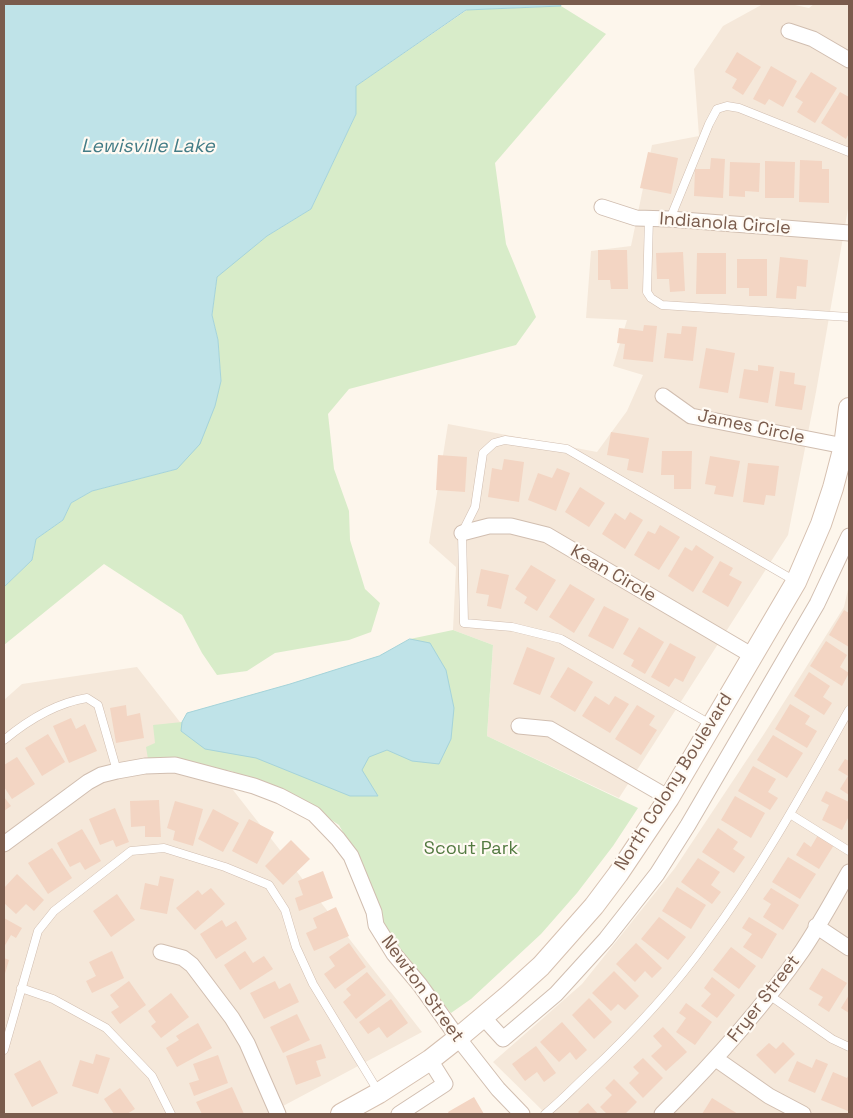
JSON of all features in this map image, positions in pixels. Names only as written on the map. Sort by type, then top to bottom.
[{"type":"main road","name":"North Colony Boulevard","points":[[341,1114],[379,1093],[430,1060],[483,1018],[541,966],[594,906],[618,874],[669,798],[796,582],[821,524],[833,488],[844,446],[849,408]]},
{"type":"street","points":[[789,31],[814,39],[849,60]]},
{"type":"street","name":"Indianola Circle","points":[[602,207],[636,218],[849,233]]},
{"type":"street","name":"James Circle","points":[[663,396],[691,416],[844,446]]},
{"type":"street","name":"Kean Circle","points":[[462,533],[489,526],[511,526],[547,535],[753,656]]},
{"type":"street","points":[[483,1018],[503,1039],[556,994],[631,909],[657,874],[688,825],[818,604],[849,536]]},
{"type":"street","points":[[519,726],[550,729],[669,798]]},
{"type":"street","name":"Newton Street","points":[[4,844],[88,782],[101,775],[145,766],[175,765],[194,769],[254,786],[280,796],[314,814],[351,856],[365,888],[376,925],[394,954],[420,985],[498,1089],[522,1114]]},
{"type":"street","name":"Fryer Street","points":[[662,1114],[716,1059],[769,995],[803,949],[849,872]]},
{"type":"street","points":[[816,926],[849,948]]},
{"type":"street","points":[[161,952],[183,958],[192,965],[232,1018],[247,1043],[278,1114]]},
{"type":"street","points":[[716,1059],[769,1096],[803,1114]]},
{"type":"street","points":[[399,1114],[445,1084],[430,1060]]},
{"type":"lane","points":[[670,219],[717,109],[727,106],[739,108],[849,152]]},
{"type":"lane","points":[[648,218],[647,292],[662,305],[849,317]]},
{"type":"lane","points":[[712,725],[561,639],[512,627],[464,623],[462,533],[475,507],[484,453],[494,443],[505,440],[567,449],[796,582]]},
{"type":"lane","points":[[4,740],[26,722],[70,701],[87,698],[98,705],[117,771]]},
{"type":"lane","points":[[545,1114],[620,1043],[684,971],[734,904],[790,814],[849,710]]},
{"type":"lane","points":[[790,814],[849,851]]},
{"type":"lane","points":[[4,1050],[38,931],[54,911],[131,851],[164,848],[225,867],[269,885],[285,910],[296,947],[313,984],[379,1093]]},
{"type":"lane","points":[[21,988],[53,1000],[106,1028],[152,1076],[171,1114]]},
{"type":"lane","points":[[769,995],[832,1039],[849,1047]]},
{"type":"shaded area","points":[[763,4],[790,4],[809,8],[814,4],[849,4],[849,203],[816,392],[788,535],[619,798],[487,736],[493,645],[453,630],[456,567],[429,543],[448,424],[597,452],[627,411],[643,375],[613,366],[627,320],[586,318],[591,251],[631,246],[652,145],[699,136],[694,69],[723,26]]},
{"type":"shaded area","points":[[849,585],[849,1114],[546,1114],[493,1062],[582,984],[675,868],[764,734],[844,607]]},
{"type":"shaded area","points":[[137,667],[422,1032],[268,1114],[4,1114],[4,700],[22,684]]},
{"type":"green space","points":[[561,6],[606,34],[495,163],[506,244],[536,317],[516,345],[349,389],[328,414],[334,469],[349,511],[350,540],[365,589],[380,603],[371,632],[349,640],[275,653],[247,671],[217,675],[202,653],[182,615],[104,564],[4,645],[4,587],[32,560],[36,539],[63,520],[71,503],[92,491],[177,469],[221,381],[218,340],[212,315],[217,276],[267,236],[311,209],[356,114],[356,86],[467,10]]},
{"type":"green space","name":"Scout Park","points":[[453,630],[493,645],[487,736],[638,808],[613,846],[577,893],[541,934],[471,999],[451,1013],[398,950],[378,917],[367,876],[339,825],[301,800],[231,771],[181,762],[148,759],[146,747],[155,743],[153,725],[182,722],[187,713],[290,684],[379,656],[410,639]]},
{"type":"water","name":"Lewisville Lake","points":[[4,4],[560,4],[561,6],[466,10],[356,86],[356,114],[311,209],[267,236],[217,277],[212,315],[218,340],[221,381],[215,406],[200,444],[177,469],[92,491],[71,503],[63,520],[36,539],[32,560],[4,587]]},
{"type":"water","points":[[410,639],[430,643],[446,670],[454,708],[451,739],[439,764],[412,761],[387,750],[369,757],[362,770],[378,796],[350,796],[256,758],[205,749],[181,731],[182,722],[187,713],[290,684],[379,656]]},
{"type":"building","points":[[737,52],[761,67],[743,95],[732,88],[737,79],[725,72]]},
{"type":"building","points":[[771,66],[797,81],[783,107],[769,99],[765,105],[753,99]]},
{"type":"building","points":[[811,72],[837,88],[815,123],[797,112],[803,102],[795,97]]},
{"type":"building","points":[[840,92],[849,97],[849,133],[846,139],[821,123]]},
{"type":"building","points":[[648,152],[678,158],[671,194],[640,188]]},
{"type":"building","points":[[711,158],[725,159],[723,198],[694,196],[695,169],[710,169]]},
{"type":"building","points":[[800,160],[822,161],[822,169],[829,169],[829,203],[799,202]]},
{"type":"building","points":[[765,161],[795,162],[794,198],[765,198]]},
{"type":"building","points":[[730,162],[760,163],[759,192],[745,191],[745,197],[729,196]]},
{"type":"building","points":[[598,250],[627,250],[628,289],[611,289],[610,280],[598,280]]},
{"type":"building","points":[[683,252],[685,291],[670,292],[669,279],[657,279],[656,253]]},
{"type":"building","points":[[697,253],[726,253],[726,294],[696,294]]},
{"type":"building","points":[[780,257],[808,260],[806,287],[797,286],[796,299],[776,298]]},
{"type":"building","points":[[737,259],[767,259],[767,296],[749,296],[749,288],[737,288]]},
{"type":"building","points":[[644,325],[657,326],[653,362],[623,359],[625,344],[617,343],[619,328],[643,331]]},
{"type":"building","points":[[682,326],[697,327],[693,361],[664,358],[667,333],[681,334]]},
{"type":"building","points":[[706,348],[735,353],[728,393],[699,388]]},
{"type":"building","points":[[758,365],[774,367],[768,403],[739,398],[744,369],[758,371]]},
{"type":"building","points":[[780,371],[795,373],[794,384],[806,386],[802,410],[775,406]]},
{"type":"building","points":[[611,432],[649,438],[643,473],[627,470],[629,459],[607,455]]},
{"type":"building","points":[[662,451],[692,451],[691,489],[674,489],[674,475],[661,475]]},
{"type":"building","points":[[438,455],[467,457],[465,492],[436,490]]},
{"type":"building","points":[[710,456],[740,461],[733,497],[714,494],[716,486],[705,484]]},
{"type":"building","points":[[504,459],[524,462],[519,502],[488,497],[492,468],[502,470]]},
{"type":"building","points":[[748,463],[779,466],[775,496],[766,495],[764,505],[743,502]]},
{"type":"building","points":[[557,468],[570,473],[556,511],[528,500],[538,473],[552,478]]},
{"type":"building","points":[[580,487],[605,503],[589,527],[565,512]]},
{"type":"building","points":[[630,512],[643,520],[625,549],[602,534],[615,513],[625,520]]},
{"type":"building","points":[[660,525],[680,537],[659,570],[634,555],[648,531],[655,534]]},
{"type":"building","points":[[696,545],[714,557],[693,592],[668,576],[685,547],[692,551]]},
{"type":"building","points":[[720,561],[733,568],[729,575],[742,582],[728,607],[702,592]]},
{"type":"building","points":[[531,565],[556,580],[537,611],[524,603],[527,597],[515,589]]},
{"type":"building","points":[[481,569],[509,575],[501,609],[487,606],[489,595],[476,593]]},
{"type":"building","points":[[570,584],[595,599],[574,633],[549,617]]},
{"type":"building","points":[[604,606],[629,619],[613,649],[588,636]]},
{"type":"building","points":[[844,610],[849,613],[849,647],[829,635]]},
{"type":"building","points":[[639,627],[664,642],[645,674],[631,666],[634,660],[623,654]]},
{"type":"building","points":[[826,641],[847,655],[840,667],[849,673],[842,686],[810,666]]},
{"type":"building","points":[[670,643],[696,657],[683,682],[675,678],[669,687],[651,677]]},
{"type":"building","points":[[527,647],[555,658],[540,695],[513,684]]},
{"type":"building","points":[[568,667],[593,682],[575,712],[550,697]]},
{"type":"building","points":[[809,672],[830,686],[823,697],[832,703],[824,715],[794,696]]},
{"type":"building","points":[[595,696],[609,705],[615,696],[629,704],[610,733],[582,716]]},
{"type":"building","points":[[790,704],[810,716],[805,724],[817,731],[807,748],[775,729]]},
{"type":"building","points":[[126,705],[127,716],[140,713],[144,738],[116,743],[110,708]]},
{"type":"building","points":[[637,705],[655,716],[649,725],[657,730],[641,755],[615,739]]},
{"type":"building","points":[[71,718],[76,729],[85,724],[97,751],[69,763],[53,726]]},
{"type":"building","points":[[48,734],[65,762],[42,776],[25,748]]},
{"type":"building","points":[[773,735],[803,753],[787,778],[757,760]]},
{"type":"building","points":[[17,757],[35,784],[12,799],[4,787],[4,765]]},
{"type":"building","points":[[845,759],[849,761],[849,795],[840,789],[848,776],[838,770]]},
{"type":"building","points":[[753,766],[776,779],[768,792],[778,798],[770,810],[738,791]]},
{"type":"building","points":[[826,791],[849,802],[849,816],[842,830],[822,820],[829,805],[821,801]]},
{"type":"building","points":[[735,796],[765,813],[751,838],[721,820]]},
{"type":"building","points":[[4,797],[11,806],[4,811]]},
{"type":"building","points":[[159,800],[161,837],[145,837],[145,826],[131,827],[130,801]]},
{"type":"building","points":[[175,801],[203,809],[193,846],[173,840],[175,831],[167,828]]},
{"type":"building","points":[[115,808],[129,842],[116,847],[113,840],[100,845],[89,819]]},
{"type":"building","points":[[213,809],[239,823],[223,852],[198,839]]},
{"type":"building","points":[[249,819],[274,832],[257,864],[232,851]]},
{"type":"building","points":[[718,828],[738,842],[733,849],[745,857],[734,873],[702,852]]},
{"type":"building","points":[[82,829],[101,861],[85,870],[80,862],[70,867],[57,843]]},
{"type":"building","points":[[818,835],[834,845],[819,869],[796,855],[804,842],[811,847]]},
{"type":"building","points":[[291,840],[310,859],[283,885],[265,866]]},
{"type":"building","points":[[52,848],[72,878],[48,894],[28,863]]},
{"type":"building","points":[[788,857],[816,874],[800,899],[772,882]]},
{"type":"building","points":[[698,858],[720,872],[711,885],[721,892],[712,904],[681,882]]},
{"type":"building","points":[[323,871],[333,898],[299,911],[295,898],[303,895],[298,881]]},
{"type":"building","points":[[17,874],[44,900],[34,911],[26,904],[16,914],[4,903],[4,888]]},
{"type":"building","points":[[160,876],[174,879],[167,914],[140,909],[145,883],[158,886]]},
{"type":"building","points":[[677,887],[706,905],[691,929],[662,911]]},
{"type":"building","points":[[211,888],[225,904],[195,930],[176,908],[198,890],[202,895]]},
{"type":"building","points":[[771,888],[799,905],[783,930],[763,917],[771,904],[763,899]]},
{"type":"building","points":[[117,894],[135,920],[111,937],[93,911]]},
{"type":"building","points":[[336,907],[349,936],[314,951],[306,933],[317,928],[313,918]]},
{"type":"building","points":[[659,917],[686,937],[668,960],[641,939]]},
{"type":"building","points":[[749,917],[777,934],[762,959],[743,947],[752,934],[742,928]]},
{"type":"building","points":[[4,918],[22,928],[16,938],[11,935],[4,947]]},
{"type":"building","points":[[222,920],[226,927],[236,921],[247,939],[216,959],[200,934]]},
{"type":"building","points":[[349,943],[366,967],[335,989],[324,974],[335,966],[329,957]]},
{"type":"building","points":[[636,943],[662,968],[652,978],[645,971],[635,982],[616,964]]},
{"type":"building","points":[[731,947],[756,966],[739,989],[713,970]]},
{"type":"building","points":[[112,951],[124,978],[92,993],[86,981],[96,976],[89,962]]},
{"type":"building","points":[[245,951],[253,963],[264,956],[273,969],[240,990],[224,965]]},
{"type":"building","points":[[4,958],[9,960],[4,977]]},
{"type":"building","points":[[822,968],[847,983],[829,1012],[818,1005],[823,997],[809,989]]},
{"type":"building","points":[[614,971],[639,996],[625,1010],[618,1004],[611,1011],[592,993]]},
{"type":"building","points":[[367,972],[386,995],[356,1019],[343,1002],[351,995],[346,989]]},
{"type":"building","points":[[712,977],[735,995],[717,1018],[701,1006],[711,994],[704,988]]},
{"type":"building","points":[[129,981],[146,1005],[120,1024],[111,1012],[119,1007],[110,995]]},
{"type":"building","points":[[275,981],[279,989],[290,983],[299,1002],[264,1019],[250,993]]},
{"type":"building","points":[[171,993],[189,1017],[161,1038],[151,1026],[156,1022],[148,1011]]},
{"type":"building","points":[[849,995],[849,1013],[841,1008]]},
{"type":"building","points":[[589,998],[612,1022],[594,1039],[572,1015]]},
{"type":"building","points":[[391,999],[408,1023],[387,1038],[379,1027],[368,1034],[359,1022]]},
{"type":"building","points":[[686,1003],[712,1022],[695,1045],[676,1032],[686,1018],[679,1013]]},
{"type":"building","points":[[297,1014],[310,1040],[283,1053],[270,1027]]},
{"type":"building","points":[[562,1022],[587,1050],[576,1060],[570,1052],[559,1062],[540,1042]]},
{"type":"building","points":[[198,1023],[212,1048],[177,1067],[166,1048],[179,1040],[176,1036]]},
{"type":"building","points":[[663,1027],[687,1052],[666,1071],[651,1056],[662,1046],[653,1036]]},
{"type":"building","points":[[783,1042],[795,1054],[775,1074],[756,1055],[769,1043],[776,1049]]},
{"type":"building","points":[[321,1044],[326,1058],[316,1061],[321,1076],[296,1085],[286,1056]]},
{"type":"building","points":[[536,1046],[556,1073],[544,1082],[537,1072],[525,1081],[512,1064]]},
{"type":"building","points":[[96,1054],[110,1058],[98,1094],[72,1086],[80,1060],[93,1064]]},
{"type":"building","points":[[218,1055],[228,1083],[194,1096],[189,1083],[199,1080],[193,1064]]},
{"type":"building","points":[[643,1058],[663,1078],[643,1098],[629,1083],[639,1073],[633,1067]]},
{"type":"building","points":[[816,1059],[828,1064],[815,1093],[788,1081],[797,1061],[812,1068]]},
{"type":"building","points":[[40,1060],[58,1093],[32,1107],[14,1074]]},
{"type":"building","points":[[833,1072],[847,1078],[849,1074],[848,1111],[821,1100]]},
{"type":"building","points":[[614,1079],[637,1102],[625,1114],[607,1114],[600,1107],[612,1095],[605,1088]]},
{"type":"building","points":[[232,1087],[244,1114],[202,1114],[196,1102]]},
{"type":"building","points":[[120,1088],[135,1109],[127,1114],[114,1114],[104,1099]]},
{"type":"building","points":[[474,1097],[484,1114],[449,1114],[448,1112]]},
{"type":"building","points":[[712,1098],[738,1114],[702,1114]]},
{"type":"building","points":[[588,1103],[598,1114],[580,1114],[578,1112]]}]
